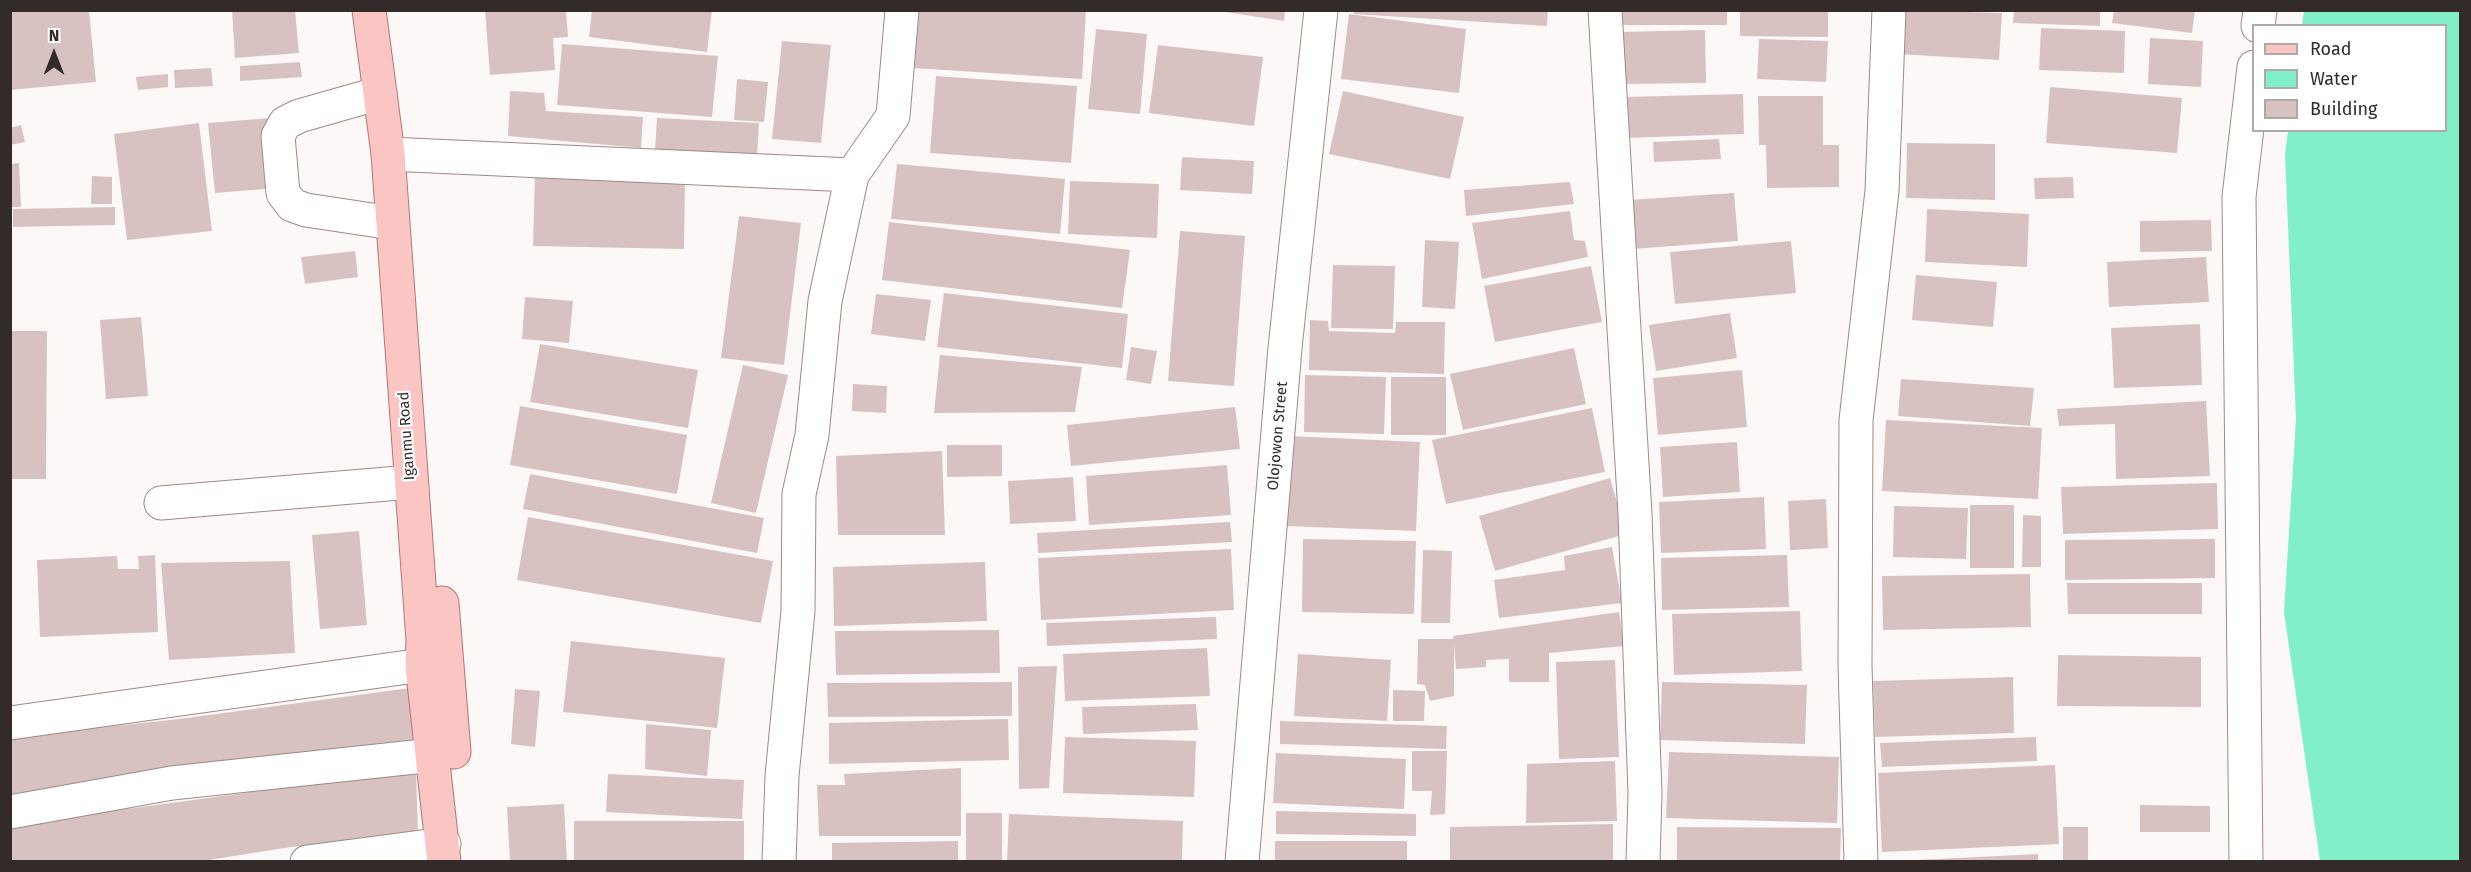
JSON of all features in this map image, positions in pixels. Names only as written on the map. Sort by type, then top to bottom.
[{"type":"main road","name":"Iganmu Road","points":[[369,10],[380,93],[397,153],[392,223],[423,640],[422,665],[433,755],[450,856]]},
{"type":"main road","name":"Iganmu Road","points":[[390,10],[397,153],[450,856]]},
{"type":"street","points":[[779,861],[782,776],[798,611],[799,494],[812,435],[825,301],[852,175],[893,116],[902,10]]},
{"type":"street","name":"Olojowon Street","points":[[1242,861],[1285,348],[1321,10]]},
{"type":"street","points":[[1605,10],[1635,514],[1645,794],[1643,861]]},
{"type":"street","points":[[1861,861],[1855,666],[1856,420],[1882,191],[1889,10]]},
{"type":"street","points":[[2246,861],[2239,197],[2252,76]]},
{"type":"street","points":[[380,93],[299,116],[285,123],[278,136],[283,193],[291,205],[306,210],[392,223]]},
{"type":"street","points":[[397,153],[852,175]]},
{"type":"street","points":[[161,502],[411,482]]},
{"type":"street","points":[[10,723],[422,665]]},
{"type":"street","points":[[10,812],[171,783],[433,755]]},
{"type":"street","points":[[307,861],[450,856]]},
{"type":"water","points":[[2304,11],[2460,11],[2460,861],[2320,861],[2284,612],[2296,419],[2285,154],[2288,132],[2447,132],[2447,24],[2302,24]]},
{"type":"building","points":[[10,10],[89,10],[96,82],[10,90]]},
{"type":"building","points":[[232,10],[295,10],[299,53],[235,58]]},
{"type":"building","points":[[485,10],[566,10],[568,37],[553,38],[555,70],[490,75]]},
{"type":"building","points":[[592,10],[712,10],[707,52],[589,37]]},
{"type":"building","points":[[918,10],[1086,10],[1082,79],[914,68]]},
{"type":"building","points":[[1212,10],[1285,10],[1284,21]]},
{"type":"building","points":[[1354,10],[1548,10],[1547,26],[1354,14]]},
{"type":"building","points":[[1618,10],[1727,10],[1727,25],[1619,25]]},
{"type":"building","points":[[1740,10],[1828,10],[1828,37],[1740,36]]},
{"type":"building","points":[[1901,10],[2002,13],[1999,60],[1898,54]]},
{"type":"building","points":[[2014,10],[2100,10],[2100,26],[2013,23]]},
{"type":"building","points":[[2114,10],[2195,10],[2192,33],[2112,23]]},
{"type":"building","points":[[1349,14],[1466,29],[1459,93],[1341,79]]},
{"type":"building","points":[[2041,28],[2125,31],[2124,73],[2039,70]]},
{"type":"building","points":[[1096,29],[1147,34],[1140,114],[1088,109]]},
{"type":"building","points":[[1705,30],[1706,83],[1620,84],[1619,32]]},
{"type":"building","points":[[2150,38],[2203,41],[2201,87],[2148,84]]},
{"type":"building","points":[[1759,39],[1828,41],[1826,82],[1757,79]]},
{"type":"building","points":[[782,41],[831,45],[821,143],[772,139]]},
{"type":"building","points":[[562,44],[718,56],[712,117],[557,105]]},
{"type":"building","points":[[1158,45],[1263,57],[1254,126],[1149,113]]},
{"type":"building","points":[[300,62],[302,77],[240,81],[240,66]]},
{"type":"building","points":[[211,68],[213,86],[175,88],[174,70]]},
{"type":"building","points":[[168,74],[168,87],[138,90],[136,77]]},
{"type":"building","points":[[936,76],[1077,86],[1071,163],[930,153]]},
{"type":"building","points":[[737,79],[768,82],[764,122],[734,120]]},
{"type":"building","points":[[2050,87],[2182,98],[2177,153],[2046,143]]},
{"type":"building","points":[[510,91],[544,93],[546,111],[643,117],[641,148],[508,136]]},
{"type":"building","points":[[1343,91],[1464,117],[1450,179],[1329,154]]},
{"type":"building","points":[[1743,94],[1744,134],[1624,138],[1622,97]]},
{"type":"building","points":[[1758,96],[1823,96],[1823,145],[1839,145],[1839,187],[1767,188],[1766,145],[1759,145]]},
{"type":"building","points":[[270,118],[277,188],[215,193],[208,123]]},
{"type":"building","points":[[657,118],[759,123],[757,155],[655,150]]},
{"type":"building","points":[[199,123],[212,231],[127,240],[114,134]]},
{"type":"building","points":[[21,125],[25,142],[10,145],[10,128]]},
{"type":"building","points":[[1719,139],[1721,159],[1654,162],[1653,142]]},
{"type":"building","points":[[1907,143],[1995,144],[1995,200],[1906,198]]},
{"type":"building","points":[[1182,157],[1254,161],[1252,194],[1180,190]]},
{"type":"building","points":[[19,163],[21,207],[10,207],[10,164]]},
{"type":"building","points":[[897,164],[1065,179],[1060,234],[891,219]]},
{"type":"building","points":[[535,174],[685,177],[684,249],[533,246]]},
{"type":"building","points":[[92,176],[112,177],[112,204],[91,204]]},
{"type":"building","points":[[2073,177],[2074,198],[2035,199],[2034,178]]},
{"type":"building","points":[[1070,181],[1159,184],[1157,238],[1068,234]]},
{"type":"building","points":[[1570,182],[1574,204],[1466,216],[1464,190]]},
{"type":"building","points":[[1734,193],[1738,241],[1633,249],[1629,200]]},
{"type":"building","points":[[115,207],[115,225],[13,227],[13,209]]},
{"type":"building","points":[[1927,209],[2029,214],[2027,267],[1925,262]]},
{"type":"building","points":[[1570,211],[1574,240],[1585,241],[1588,257],[1482,279],[1472,223]]},
{"type":"building","points":[[739,216],[801,223],[784,365],[721,358]]},
{"type":"building","points":[[2211,220],[2212,251],[2140,252],[2140,221]]},
{"type":"building","points":[[889,222],[1130,250],[1122,308],[882,280]]},
{"type":"building","points":[[1180,231],[1245,236],[1234,386],[1168,381]]},
{"type":"building","points":[[1425,240],[1459,242],[1455,309],[1422,307]]},
{"type":"building","points":[[1791,241],[1796,293],[1675,304],[1670,252]]},
{"type":"building","points":[[355,251],[358,277],[305,284],[301,257]]},
{"type":"building","points":[[2206,257],[2209,302],[2109,307],[2107,262]]},
{"type":"building","points":[[1333,265],[1395,266],[1393,329],[1331,328]]},
{"type":"building","points":[[1591,266],[1602,322],[1495,342],[1484,286]]},
{"type":"building","points":[[1916,275],[1997,282],[1993,327],[1912,320]]},
{"type":"building","points":[[944,293],[1128,314],[1122,368],[937,347]]},
{"type":"building","points":[[876,294],[931,300],[925,341],[871,334]]},
{"type":"building","points":[[525,297],[573,301],[569,343],[522,339]]},
{"type":"building","points":[[1730,313],[1737,358],[1656,371],[1649,325]]},
{"type":"building","points":[[141,317],[148,396],[106,399],[100,320]]},
{"type":"building","points":[[1310,320],[1328,321],[1329,331],[1395,333],[1396,322],[1445,322],[1444,374],[1309,370]]},
{"type":"building","points":[[2200,324],[2202,385],[2114,388],[2111,328]]},
{"type":"building","points":[[10,331],[47,331],[46,479],[10,479]]},
{"type":"building","points":[[540,344],[698,370],[688,428],[530,402]]},
{"type":"building","points":[[1131,347],[1157,351],[1151,384],[1126,380]]},
{"type":"building","points":[[1574,348],[1586,404],[1463,430],[1450,374]]},
{"type":"building","points":[[940,355],[1082,367],[1075,412],[934,413]]},
{"type":"building","points":[[743,365],[788,375],[756,513],[711,503]]},
{"type":"building","points":[[1742,370],[1747,427],[1658,435],[1653,378]]},
{"type":"building","points":[[1305,375],[1386,377],[1384,434],[1304,432]]},
{"type":"building","points":[[1391,377],[1446,377],[1446,435],[1391,435]]},
{"type":"building","points":[[1901,379],[2034,388],[2030,426],[1898,416]]},
{"type":"building","points":[[853,384],[887,386],[886,413],[852,411]]},
{"type":"building","points":[[2206,401],[2210,476],[2116,479],[2115,424],[2059,426],[2057,409]]},
{"type":"building","points":[[520,406],[687,435],[677,494],[510,465]]},
{"type":"building","points":[[1235,407],[1240,449],[1071,466],[1067,425]]},
{"type":"building","points":[[1592,408],[1605,472],[1446,504],[1432,440]]},
{"type":"building","points":[[1886,420],[2042,428],[2038,499],[1882,491]]},
{"type":"building","points":[[1289,436],[1420,442],[1416,531],[1285,526]]},
{"type":"building","points":[[1737,442],[1740,492],[1663,497],[1660,447]]},
{"type":"building","points":[[947,445],[1002,445],[1002,476],[947,477]]},
{"type":"building","points":[[942,451],[945,535],[838,535],[836,456]]},
{"type":"building","points":[[1227,465],[1231,515],[1089,525],[1086,476]]},
{"type":"building","points":[[530,474],[764,518],[757,553],[523,509]]},
{"type":"building","points":[[1073,477],[1076,521],[1010,524],[1008,481]]},
{"type":"building","points":[[1610,478],[1626,534],[1495,571],[1479,516]]},
{"type":"building","points":[[2217,483],[2218,529],[2063,534],[2061,487]]},
{"type":"building","points":[[1764,497],[1766,549],[1661,553],[1659,502]]},
{"type":"building","points":[[1826,499],[1828,548],[1790,550],[1788,501]]},
{"type":"building","points":[[1970,505],[2014,505],[2014,568],[1970,568]]},
{"type":"building","points":[[1894,506],[1968,508],[1966,559],[1893,557]]},
{"type":"building","points":[[2023,515],[2041,516],[2041,567],[2022,567]]},
{"type":"building","points":[[528,517],[773,561],[761,623],[517,580]]},
{"type":"building","points":[[1230,522],[1232,542],[1038,553],[1037,533]]},
{"type":"building","points":[[359,531],[367,625],[320,629],[312,535]]},
{"type":"building","points":[[1303,539],[1416,541],[1414,614],[1302,612]]},
{"type":"building","points":[[2215,539],[2215,578],[2065,580],[2065,540]]},
{"type":"building","points":[[1612,547],[1622,603],[1499,618],[1494,580],[1565,570],[1564,556]]},
{"type":"building","points":[[1231,549],[1234,610],[1041,620],[1038,558]]},
{"type":"building","points":[[1423,550],[1452,551],[1450,623],[1421,623]]},
{"type":"building","points":[[155,555],[158,632],[40,637],[37,560],[117,556],[118,569],[139,569],[138,556]]},
{"type":"building","points":[[1787,555],[1789,607],[1662,610],[1661,558]]},
{"type":"building","points":[[290,561],[295,653],[169,660],[161,563]]},
{"type":"building","points":[[985,562],[987,621],[834,626],[833,567]]},
{"type":"building","points":[[2030,574],[2031,627],[1883,630],[1882,576]]},
{"type":"building","points":[[2067,583],[2202,583],[2202,614],[2068,614]]},
{"type":"building","points":[[1800,611],[1802,671],[1674,675],[1672,614]]},
{"type":"building","points":[[1619,612],[1624,646],[1549,653],[1549,682],[1509,682],[1509,659],[1486,660],[1486,667],[1456,669],[1454,644],[1454,696],[1430,701],[1425,685],[1417,684],[1418,639],[1453,639],[1453,636]]},
{"type":"building","points":[[1216,617],[1217,639],[1047,646],[1046,623]]},
{"type":"building","points":[[999,630],[1000,673],[836,675],[835,631]]},
{"type":"building","points":[[571,641],[725,658],[717,728],[563,712]]},
{"type":"building","points":[[1207,648],[1210,696],[1065,701],[1063,654]]},
{"type":"building","points":[[1298,654],[1391,660],[1387,721],[1294,716]]},
{"type":"building","points":[[2058,655],[2201,657],[2201,707],[2057,706]]},
{"type":"building","points":[[1615,660],[1619,757],[1559,759],[1556,662]]},
{"type":"building","points":[[1057,666],[1049,788],[1019,789],[1018,667]]},
{"type":"building","points":[[2013,677],[2014,733],[1875,737],[1873,681]]},
{"type":"building","points":[[1012,682],[1012,716],[828,717],[827,683]]},
{"type":"building","points":[[1662,682],[1807,685],[1805,744],[1660,740]]},
{"type":"building","points":[[410,688],[416,744],[10,794],[10,737],[179,719]]},
{"type":"building","points":[[515,689],[540,691],[535,747],[511,744]]},
{"type":"building","points":[[1393,690],[1425,691],[1424,721],[1393,721]]},
{"type":"building","points":[[1196,704],[1198,730],[1083,734],[1082,707]]},
{"type":"building","points":[[1008,719],[1009,760],[829,764],[829,723]]},
{"type":"building","points":[[1280,721],[1447,726],[1446,749],[1280,744]]},
{"type":"building","points":[[646,724],[711,730],[707,776],[645,769]]},
{"type":"building","points":[[1065,737],[1196,741],[1194,797],[1063,793]]},
{"type":"building","points":[[2036,737],[2037,761],[1882,767],[1880,743]]},
{"type":"building","points":[[1412,751],[1447,751],[1445,814],[1430,815],[1432,791],[1412,791]]},
{"type":"building","points":[[1669,752],[1839,757],[1837,823],[1666,818]]},
{"type":"building","points":[[1276,753],[1406,759],[1404,809],[1273,803]]},
{"type":"building","points":[[1615,761],[1617,821],[1526,823],[1527,764]]},
{"type":"building","points":[[2055,765],[2059,844],[1882,852],[1878,773]]},
{"type":"building","points":[[961,768],[961,836],[819,836],[817,785],[845,785],[844,774]]},
{"type":"building","points":[[416,774],[418,833],[291,847],[196,862],[10,862],[10,825],[288,787]]},
{"type":"building","points":[[608,774],[744,780],[742,819],[606,812]]},
{"type":"building","points":[[564,804],[567,862],[510,862],[507,807]]},
{"type":"building","points":[[2140,805],[2210,806],[2210,832],[2140,832]]},
{"type":"building","points":[[1276,811],[1416,814],[1416,836],[1276,834]]},
{"type":"building","points":[[966,813],[1002,813],[1002,862],[966,862]]},
{"type":"building","points":[[1009,814],[1183,821],[1182,862],[1007,862]]},
{"type":"building","points":[[574,821],[744,821],[744,862],[574,862]]},
{"type":"building","points":[[1613,824],[1613,862],[1450,862],[1450,827]]},
{"type":"building","points":[[1677,827],[1841,828],[1840,862],[1677,862]]},
{"type":"building","points":[[2063,827],[2088,827],[2088,862],[2063,862]]},
{"type":"building","points":[[958,841],[958,862],[832,862],[832,843]]},
{"type":"building","points":[[1275,841],[1407,841],[1407,862],[1275,862]]},
{"type":"building","points":[[2038,854],[2038,862],[1917,862],[1917,860]]}]
